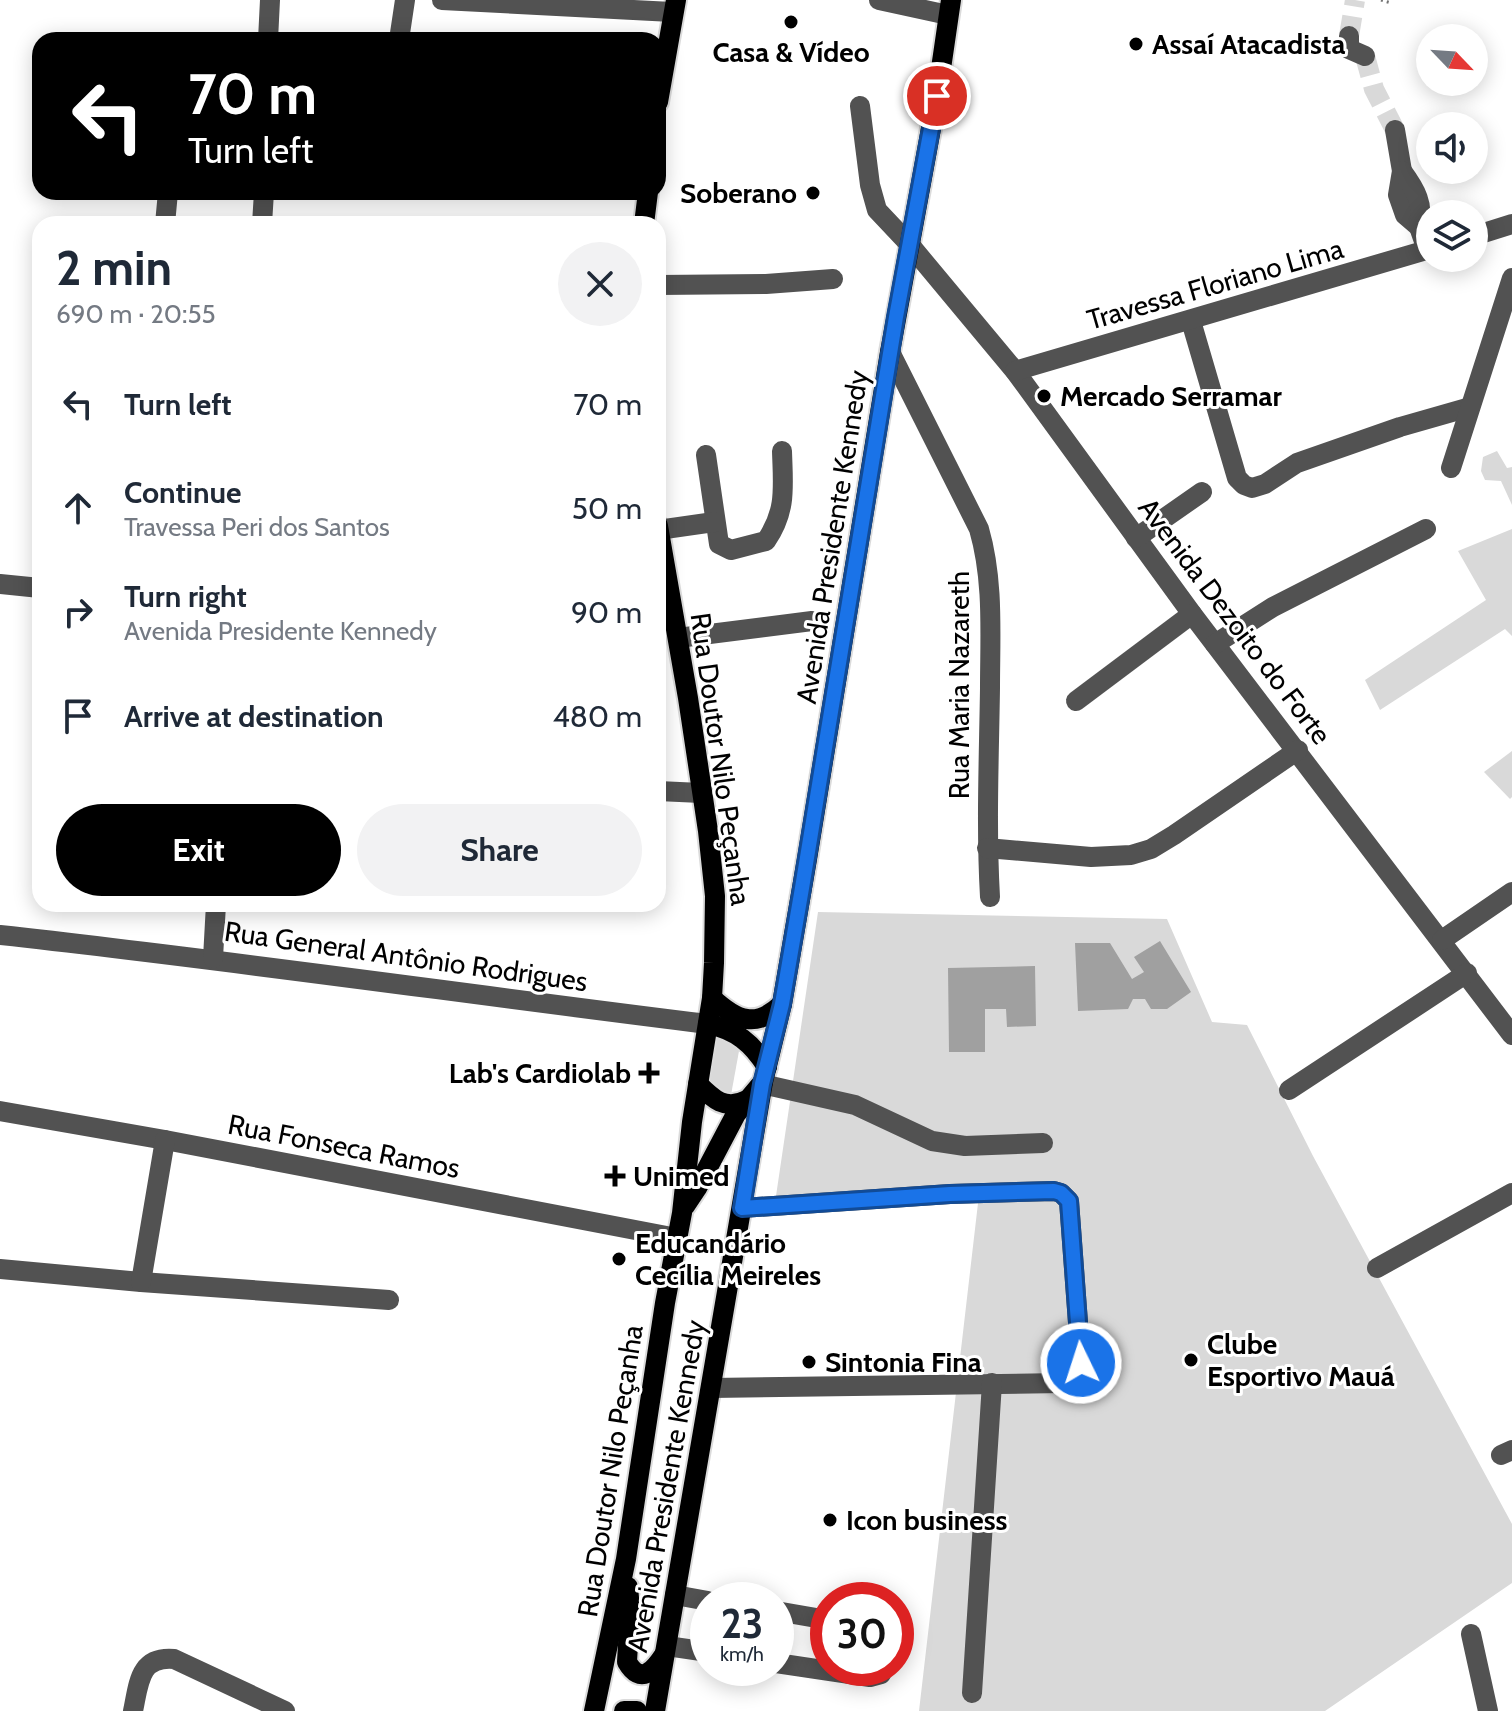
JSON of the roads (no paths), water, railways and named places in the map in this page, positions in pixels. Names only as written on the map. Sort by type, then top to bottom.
[{"type":"main road","points":[[666,54],[674,6]]},
{"type":"main road","name":"Avenida Presidente Kennedy","points":[[655,1711],[764,1078],[782,1004],[950,7]]},
{"type":"main road","name":"Rua Doutor Nilo Peçanha","points":[[594,1711],[626,1559],[712,998],[715,896],[666,573]]},
{"type":"main road","points":[[712,998],[730,1012],[751,1021],[772,1014],[782,1004]]},
{"type":"main road","points":[[708,1024],[743,1038],[764,1078]]},
{"type":"main road","name":"Avenida Presidente Kennedy","points":[[682,1209],[697,1188],[728,1126],[764,1078]]},
{"type":"main road","points":[[698,1084],[720,1103],[737,1105],[747,1100]]},
{"type":"main road","points":[[626,1559],[630,1609],[627,1662],[636,1673],[652,1672],[666,1650]]},
{"type":"main road","points":[[624,1711],[637,1711]]},
{"type":"street","points":[[268,32],[270,0]]},
{"type":"street","points":[[400,32],[405,0]]},
{"type":"street","points":[[442,0],[674,6]]},
{"type":"street","points":[[879,0],[950,7]]},
{"type":"street","points":[[1349,36],[1349,49],[1365,56]]},
{"type":"street","name":"Avenida Dezoito do Forte","points":[[860,106],[870,185],[877,210],[1015,371],[1192,614],[1512,1035]]},
{"type":"street","points":[[1395,130],[1402,171],[1415,188],[1419,200]]},
{"type":"street","points":[[1488,232],[1512,224]]},
{"type":"street","name":"Travessa Floriano Lima","points":[[1015,371],[1416,254]]},
{"type":"street","points":[[1451,468],[1512,278]]},
{"type":"street","points":[[666,285],[766,284],[833,279]]},
{"type":"street","points":[[1191,321],[1237,478],[1252,488],[1265,484],[1297,463],[1400,427],[1470,407]]},
{"type":"street","name":"Rua Maria Nazareth","points":[[890,352],[979,529],[987,559],[991,607],[987,848],[990,897]]},
{"type":"street","points":[[706,455],[719,544],[731,550],[766,541],[777,524],[783,505],[782,451]]},
{"type":"street","points":[[1136,538],[1202,492]]},
{"type":"street","points":[[666,528],[714,522]]},
{"type":"street","points":[[1215,644],[1273,607],[1426,529]]},
{"type":"street","points":[[0,584],[32,587]]},
{"type":"street","points":[[1076,701],[1192,614]]},
{"type":"street","points":[[678,638],[812,621]]},
{"type":"street","points":[[987,848],[1091,857],[1131,855],[1151,849],[1298,750]]},
{"type":"street","points":[[666,791],[701,793]]},
{"type":"street","points":[[1442,940],[1512,892]]},
{"type":"street","points":[[213,958],[216,912]]},
{"type":"street","name":"Rua General Antônio Rodrigues","points":[[0,935],[213,958],[708,1024]]},
{"type":"street","points":[[1289,1090],[1467,973]]},
{"type":"street","points":[[764,1078],[855,1105],[932,1141],[965,1146],[1043,1143]]},
{"type":"street","name":"Rua Fonseca Ramos","points":[[0,1111],[677,1238]]},
{"type":"street","points":[[141,1282],[165,1140]]},
{"type":"street","points":[[711,1388],[1063,1383],[1075,1376],[1081,1363],[1069,1201],[1061,1193],[950,1194],[742,1208]]},
{"type":"street","points":[[1377,1268],[1512,1193]]},
{"type":"street","points":[[0,1269],[389,1300]]},
{"type":"street","points":[[972,1693],[992,1383]]},
{"type":"street","points":[[675,1595],[690,1598]]},
{"type":"street","points":[[1471,1634],[1488,1711]]},
{"type":"street","points":[[666,1650],[690,1651]]},
{"type":"street","points":[[133,1711],[141,1675],[150,1662],[162,1658],[174,1659],[285,1711]]},
{"type":"tunnel","points":[[1349,36],[1355,0]]},
{"type":"tunnel","points":[[1365,56],[1374,89],[1395,130]]},
{"type":"place","name":"Casa & Vídeo","points":[[791,22]]},
{"type":"place","name":"Assaí Atacadista","points":[[1136,44]]},
{"type":"place","name":"Soberano","points":[[813,193]]},
{"type":"place","name":"Mercado Serramar","points":[[1044,396]]},
{"type":"place","name":"Lab's Cardiolab","points":[[649,1073]]},
{"type":"place","name":"Unimed","points":[[615,1176]]},
{"type":"place","name":"Educandário Cecília Meireles","points":[[619,1259]]},
{"type":"place","name":"Clube Esportivo Mauá","points":[[1191,1360]]},
{"type":"place","name":"Sintonia Fina","points":[[809,1362]]},
{"type":"place","name":"Icon business","points":[[830,1520]]}]
